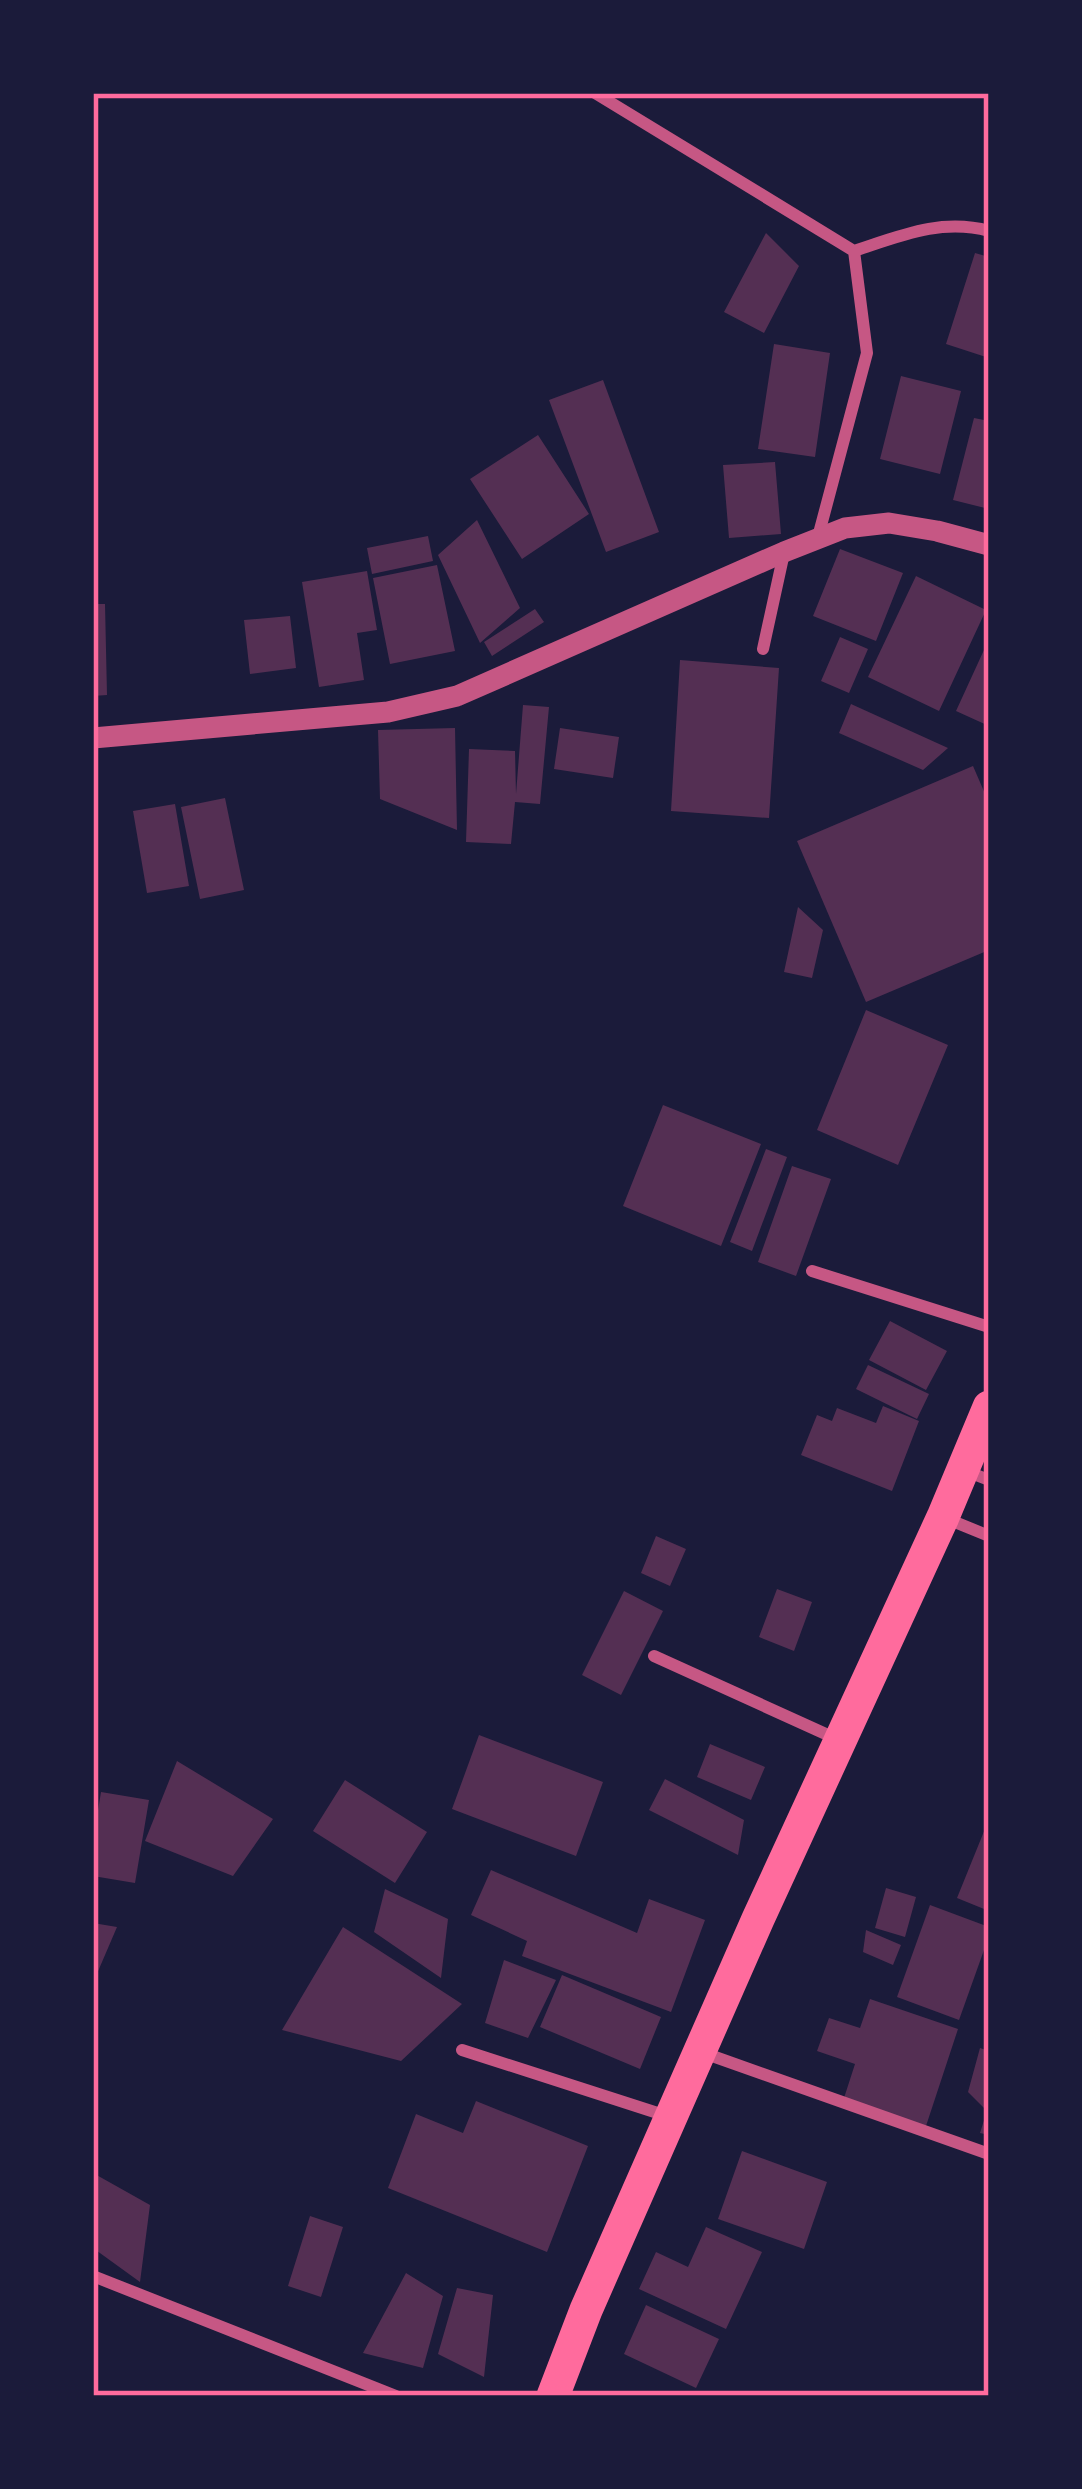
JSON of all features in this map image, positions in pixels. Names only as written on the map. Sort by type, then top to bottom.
[{"type":"highway","points":[[553,2396],[586,2310],[840,1740],[943,1517],[975,1475],[989,1407]]},
{"type":"street","points":[[595,93],[854,251],[934,226],[989,231]]},
{"type":"street","points":[[818,537],[868,346],[854,251]]},
{"type":"street","points":[[93,738],[388,712],[457,696],[845,528],[889,523],[989,545]]},
{"type":"street","points":[[763,649],[784,551]]},
{"type":"street","points":[[812,1271],[989,1328]]},
{"type":"street","points":[[943,1517],[989,1535]]},
{"type":"street","points":[[654,1656],[840,1740]]},
{"type":"street","points":[[462,2050],[671,2117]]},
{"type":"street","points":[[700,2052],[989,2154]]},
{"type":"street","points":[[93,2276],[396,2396]]},
{"type":"building","points":[[766,233],[799,266],[764,333],[724,312]]},
{"type":"building","points":[[975,253],[989,257],[989,358],[946,344]]},
{"type":"building","points":[[774,344],[830,353],[815,457],[758,449]]},
{"type":"building","points":[[901,376],[961,391],[940,474],[880,459]]},
{"type":"building","points":[[603,380],[659,532],[606,552],[549,400]]},
{"type":"building","points":[[974,418],[989,421],[989,509],[953,500]]},
{"type":"building","points":[[538,435],[589,514],[522,559],[470,479]]},
{"type":"building","points":[[775,462],[781,534],[729,538],[723,465]]},
{"type":"building","points":[[477,520],[520,608],[480,643],[438,555]]},
{"type":"building","points":[[428,536],[433,561],[372,574],[367,548]]},
{"type":"building","points":[[840,549],[903,573],[876,641],[813,616]]},
{"type":"building","points":[[437,565],[455,651],[390,664],[373,578]]},
{"type":"building","points":[[367,571],[377,630],[357,633],[364,680],[319,687],[302,582]]},
{"type":"building","points":[[916,576],[986,610],[939,711],[868,677]]},
{"type":"building","points":[[93,604],[105,604],[107,695],[93,696]]},
{"type":"building","points":[[535,609],[544,622],[492,656],[484,642]]},
{"type":"building","points":[[290,616],[296,668],[250,674],[244,620]]},
{"type":"building","points":[[840,637],[868,649],[849,693],[821,681]]},
{"type":"building","points":[[989,639],[989,726],[956,711]]},
{"type":"building","points":[[680,660],[779,668],[769,818],[671,811]]},
{"type":"building","points":[[851,704],[948,748],[923,770],[839,733]]},
{"type":"building","points":[[523,705],[549,707],[540,804],[515,802],[511,844],[466,842],[469,749],[515,751],[516,794]]},
{"type":"building","points":[[455,728],[457,830],[380,799],[378,730]]},
{"type":"building","points":[[560,728],[619,737],[613,778],[554,769]]},
{"type":"building","points":[[973,766],[989,803],[989,950],[866,1002],[797,841]]},
{"type":"building","points":[[225,798],[244,890],[200,899],[181,807]]},
{"type":"building","points":[[175,804],[189,886],[147,893],[133,811]]},
{"type":"building","points":[[798,907],[823,930],[812,978],[784,972]]},
{"type":"building","points":[[866,1010],[948,1045],[898,1165],[817,1130]]},
{"type":"building","points":[[663,1105],[761,1144],[721,1246],[623,1206]]},
{"type":"building","points":[[766,1149],[787,1157],[752,1251],[730,1242]]},
{"type":"building","points":[[792,1166],[831,1179],[796,1276],[758,1262]]},
{"type":"building","points":[[890,1321],[947,1351],[926,1390],[869,1360]]},
{"type":"building","points":[[868,1365],[929,1394],[917,1419],[856,1389]]},
{"type":"building","points":[[883,1406],[919,1421],[892,1491],[801,1455],[817,1415],[832,1421],[837,1408],[876,1423]]},
{"type":"building","points":[[656,1536],[686,1549],[670,1586],[641,1573]]},
{"type":"building","points":[[777,1589],[812,1602],[794,1651],[759,1637]]},
{"type":"building","points":[[624,1591],[663,1611],[621,1695],[582,1675]]},
{"type":"building","points":[[479,1735],[603,1782],[576,1856],[452,1809]]},
{"type":"building","points":[[710,1744],[765,1767],[751,1800],[697,1777]]},
{"type":"building","points":[[177,1761],[273,1819],[233,1876],[145,1841]]},
{"type":"building","points":[[665,1779],[744,1820],[738,1855],[649,1810]]},
{"type":"building","points":[[345,1780],[427,1832],[395,1883],[313,1831]]},
{"type":"building","points":[[101,1792],[149,1800],[135,1883],[93,1876]]},
{"type":"building","points":[[989,1819],[989,1911],[957,1898]]},
{"type":"building","points":[[491,1870],[637,1933],[649,1899],[705,1920],[671,2012],[522,1956],[527,1941],[471,1915]]},
{"type":"building","points":[[886,1888],[916,1897],[905,1937],[875,1928]]},
{"type":"building","points":[[385,1889],[448,1919],[441,1978],[374,1932]]},
{"type":"building","points":[[930,1905],[989,1927],[959,2020],[897,1997]]},
{"type":"building","points":[[93,1923],[117,1927],[93,1983]]},
{"type":"building","points":[[343,1927],[462,2004],[401,2061],[282,2030]]},
{"type":"building","points":[[866,1930],[901,1945],[893,1965],[863,1952]]},
{"type":"building","points":[[504,1960],[556,1980],[528,2038],[485,2023]]},
{"type":"building","points":[[562,1975],[661,2017],[640,2069],[540,2027]]},
{"type":"building","points":[[870,1999],[958,2029],[926,2126],[844,2098],[855,2064],[817,2051],[829,2018],[860,2028]]},
{"type":"building","points":[[980,2048],[989,2051],[989,2135],[980,2133],[987,2111],[968,2092]]},
{"type":"building","points":[[476,2101],[588,2146],[547,2252],[388,2188],[416,2114],[463,2133]]},
{"type":"building","points":[[742,2151],[827,2182],[804,2249],[718,2219]]},
{"type":"building","points":[[93,2173],[150,2205],[140,2282],[93,2248]]},
{"type":"building","points":[[310,2216],[343,2227],[321,2297],[288,2286]]},
{"type":"building","points":[[706,2227],[762,2252],[726,2329],[639,2289],[656,2252],[688,2267]]},
{"type":"building","points":[[406,2273],[443,2296],[423,2368],[363,2353]]},
{"type":"building","points":[[457,2288],[493,2295],[484,2377],[438,2354]]},
{"type":"building","points":[[646,2305],[719,2339],[696,2388],[624,2354]]}]
